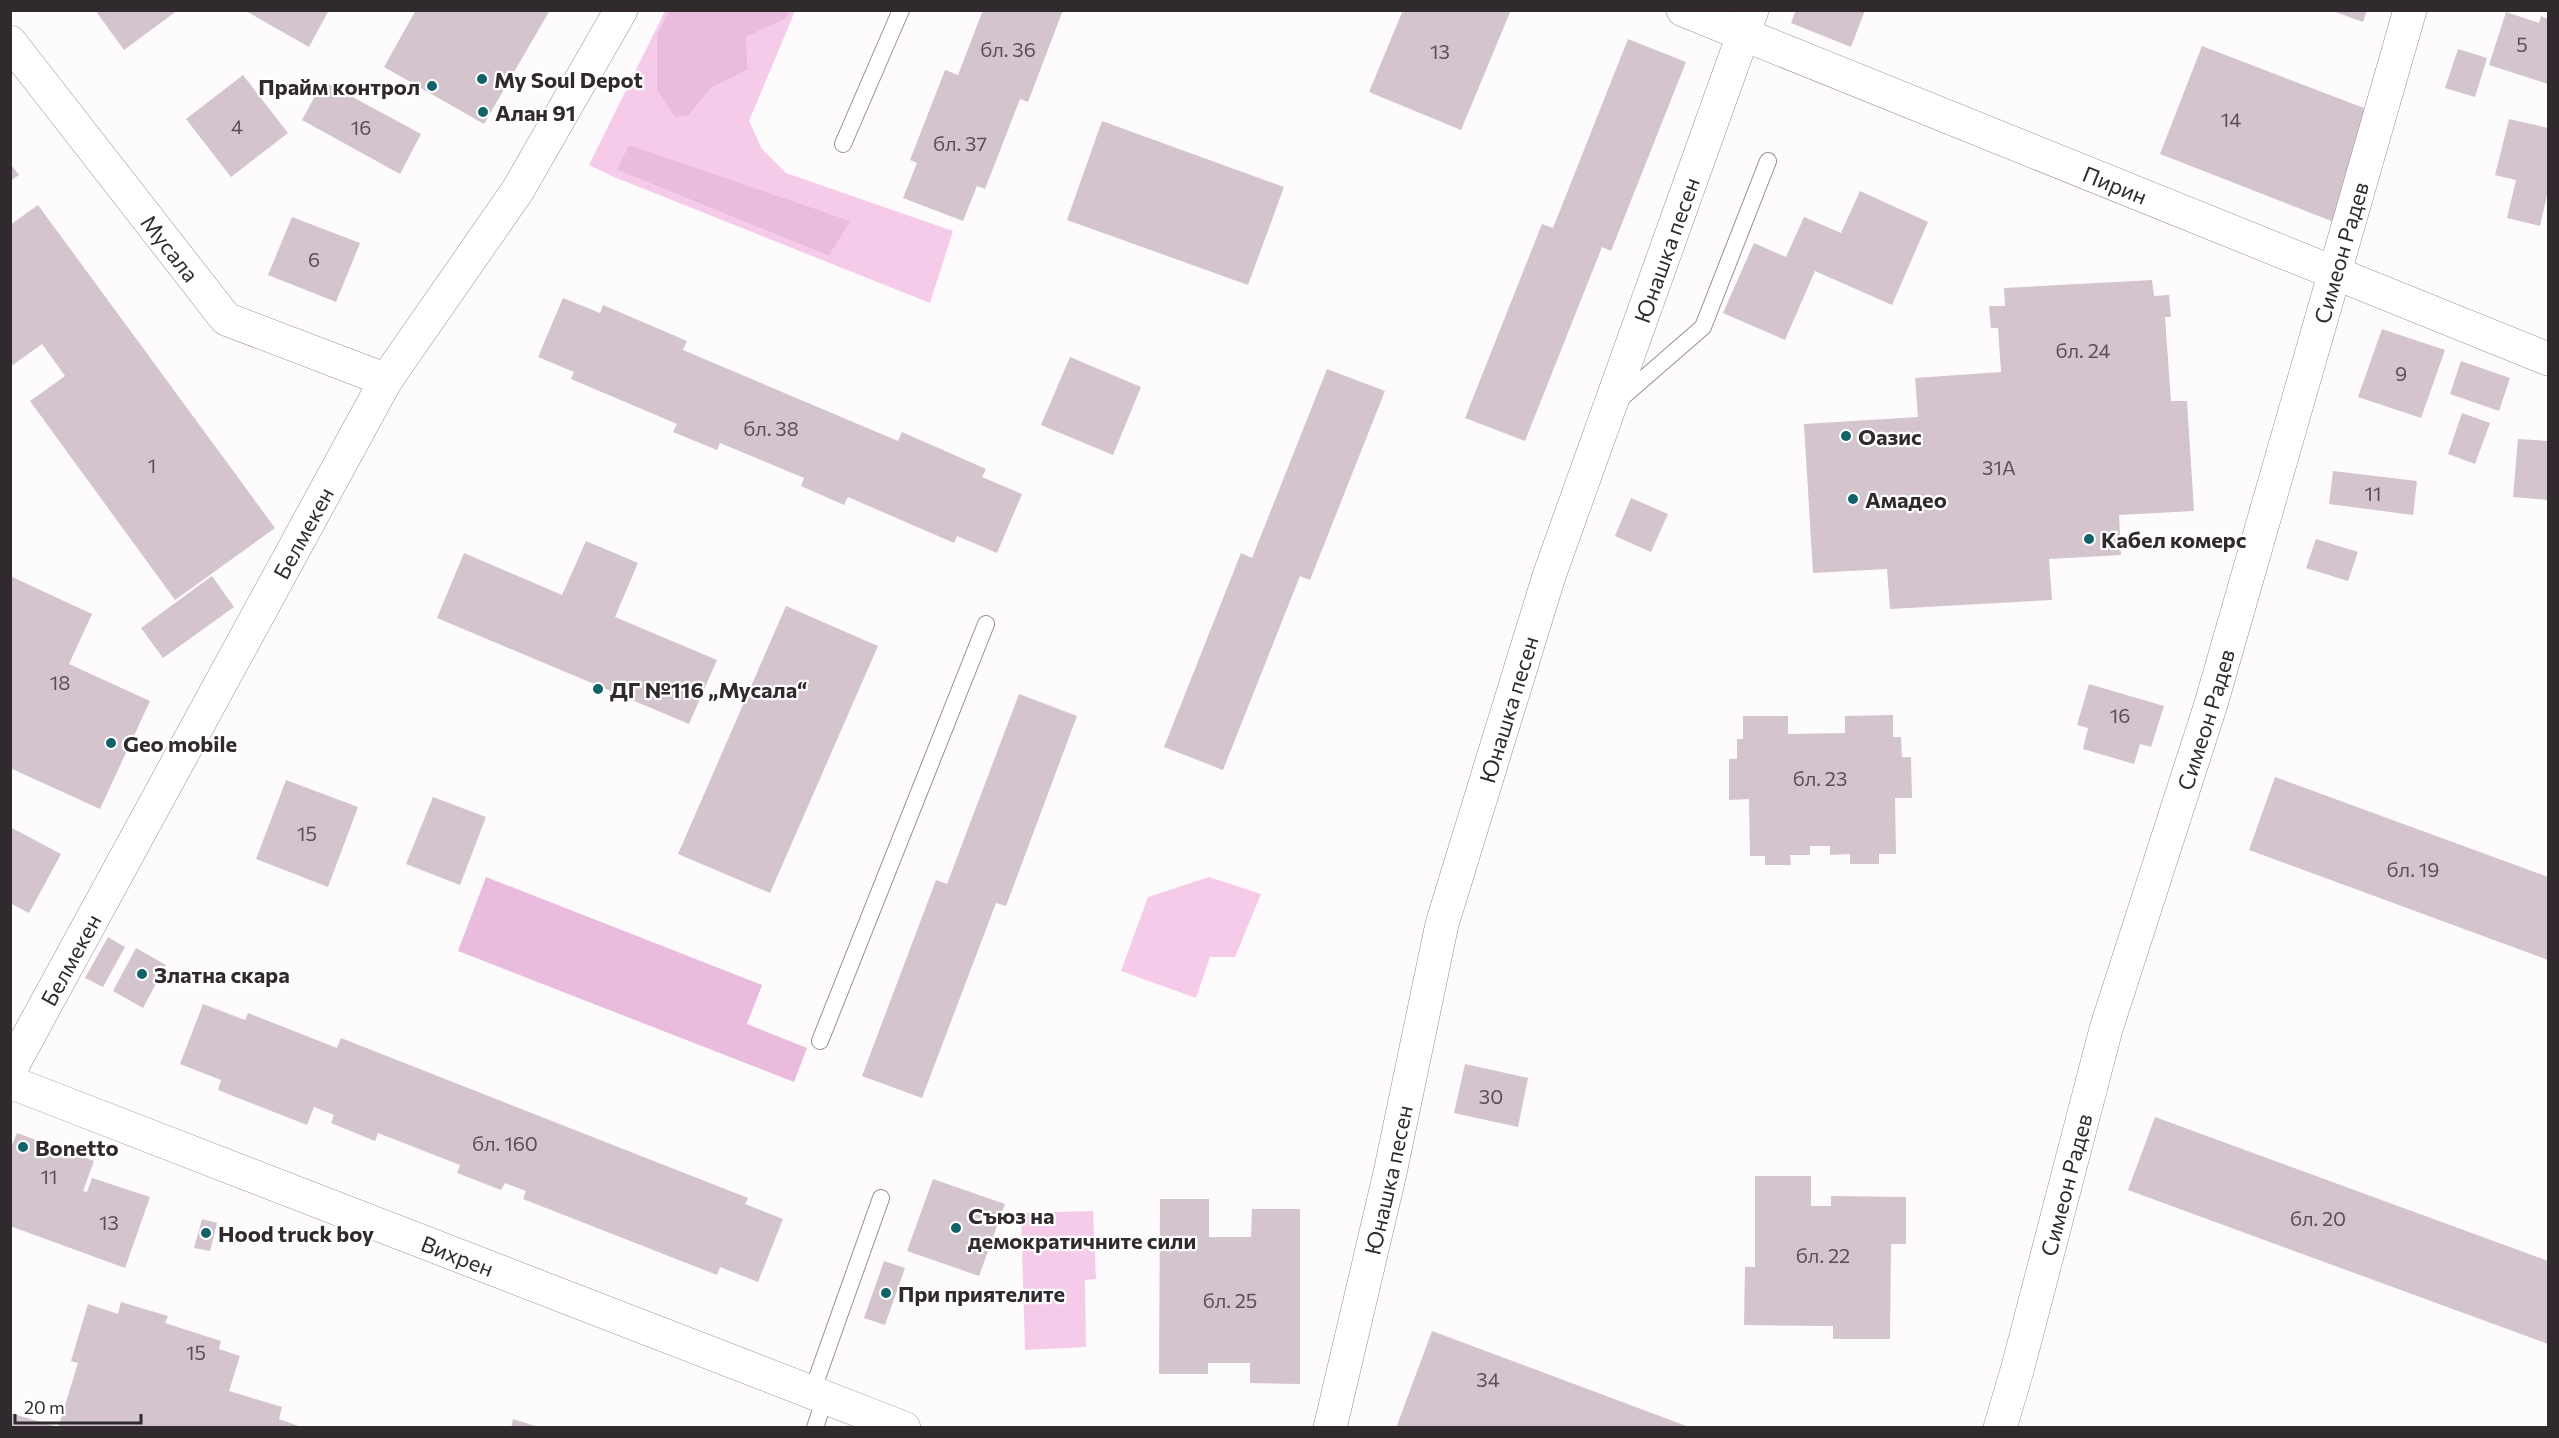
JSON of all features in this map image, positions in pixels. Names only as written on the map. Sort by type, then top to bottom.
[{"type":"street","name":"Белмекен","points":[[10,1070],[386,380],[518,190],[621,10]]},
{"type":"street","name":"Пирин","points":[[1683,10],[1747,23],[2334,274],[2548,359]]},
{"type":"street","name":"Симеон Радев","points":[[2000,1428],[2106,1029],[2211,704],[2410,10]]},
{"type":"street","name":"Юнашка песен","points":[[1330,1428],[1390,1173],[1442,924],[1549,576],[1747,23]]},
{"type":"street","name":"Мусала","points":[[10,42],[226,319],[386,380]]},
{"type":"street","name":"Вихрен","points":[[10,1082],[904,1428]]},
{"type":"lane","points":[[843,144],[901,10]]},
{"type":"lane","points":[[1609,408],[1703,327],[1768,161]]},
{"type":"lane","points":[[820,1041],[986,624]]},
{"type":"lane","points":[[815,1428],[818,1394],[881,1198]]},
{"type":"shaded area","points":[[669,10],[789,11],[786,18],[746,37],[748,70],[711,88],[689,115],[675,117],[657,90],[657,34]]},
{"type":"shaded area","points":[[665,11],[669,11],[657,34],[657,90],[689,115],[711,88],[748,70],[746,37],[785,18],[789,11],[795,11],[749,121],[762,149],[786,173],[953,231],[930,303],[589,165]],"holes":[[[617,170],[849,221],[829,256]]]},
{"type":"shaded area","points":[[629,145],[850,221],[829,256],[617,170]]},
{"type":"shaded area","points":[[486,877],[762,985],[747,1024],[807,1048],[794,1082],[458,951]]},
{"type":"shaded area","points":[[1209,877],[1261,894],[1235,957],[1210,957],[1196,998],[1121,971],[1148,897]]},
{"type":"shaded area","points":[[1093,1211],[1096,1279],[1085,1280],[1086,1347],[1025,1350],[1021,1213]]},
{"type":"building","points":[[95,10],[178,10],[124,50]]},
{"type":"building","points":[[244,10],[329,10],[309,47]]},
{"type":"building","points":[[416,10],[550,10],[484,124],[384,67]]},
{"type":"building","points":[[983,10],[1063,10],[1028,102],[1020,99],[985,189],[977,186],[963,221],[903,198],[917,163],[910,160],[945,70],[958,75]]},
{"type":"building","points":[[1403,10],[1511,10],[1461,130],[1369,92]]},
{"type":"building","points":[[1796,10],[1865,10],[1851,47],[1791,23]]},
{"type":"building","points":[[2330,10],[2367,10],[2363,22]]},
{"type":"building","points":[[2506,12],[2539,23],[2541,16],[2548,19],[2548,84],[2489,65]]},
{"type":"building","points":[[1628,39],[1686,62],[1611,251],[1602,247],[1525,441],[1465,418],[1542,224],[1553,228]]},
{"type":"building","points":[[2202,46],[2377,113],[2334,222],[2160,154]]},
{"type":"building","points":[[2458,49],[2487,58],[2475,97],[2445,88]]},
{"type":"building","points":[[243,75],[288,133],[231,177],[186,119]]},
{"type":"building","points":[[323,81],[421,134],[400,174],[302,120]]},
{"type":"building","points":[[2509,119],[2548,128],[2548,191],[2540,226],[2507,218],[2516,180],[2495,175]]},
{"type":"building","points":[[1102,121],[1284,187],[1248,285],[1067,220]]},
{"type":"building","points":[[10,163],[19,175],[10,181]]},
{"type":"building","points":[[1860,191],[1928,222],[1892,305],[1815,271],[1785,340],[1723,313],[1754,243],[1786,257],[1804,217],[1841,233]]},
{"type":"building","points":[[38,205],[275,528],[175,600],[30,401],[65,376],[42,344],[10,367],[10,225]]},
{"type":"building","points":[[292,217],[360,243],[336,302],[268,275]]},
{"type":"building","points":[[2152,280],[2154,296],[2169,295],[2171,317],[2165,317],[2171,401],[2187,401],[2194,511],[2119,515],[2121,555],[2049,559],[2052,600],[1890,609],[1887,569],[1813,573],[1804,424],[1918,417],[1915,378],[2001,372],[1998,328],[1991,328],[1989,306],[2005,306],[2004,288]]},
{"type":"building","points":[[563,298],[600,313],[603,305],[687,341],[683,350],[898,441],[902,432],[986,469],[982,477],[1022,494],[997,553],[957,536],[954,543],[848,497],[844,505],[801,486],[804,478],[720,443],[717,450],[673,432],[677,424],[571,379],[574,372],[538,357]]},
{"type":"building","points":[[2382,329],[2445,350],[2421,418],[2358,397]]},
{"type":"building","points":[[1070,357],[1141,387],[1113,455],[1041,425]]},
{"type":"building","points":[[2461,361],[2510,378],[2499,411],[2450,394]]},
{"type":"building","points":[[1327,369],[1385,391],[1310,580],[1300,576],[1223,770],[1164,747],[1241,553],[1252,558]]},
{"type":"building","points":[[2462,413],[2490,423],[2475,464],[2448,454]]},
{"type":"building","points":[[2518,439],[2548,441],[2548,500],[2513,497]]},
{"type":"building","points":[[2333,471],[2417,481],[2413,515],[2329,504]]},
{"type":"building","points":[[1631,498],[1668,514],[1651,552],[1615,536]]},
{"type":"building","points":[[2316,539],[2358,552],[2348,581],[2306,568]]},
{"type":"building","points":[[586,541],[638,563],[615,617],[717,660],[689,724],[437,618],[464,553],[562,595]]},
{"type":"building","points":[[10,576],[92,614],[69,664],[150,701],[100,809],[10,768]]},
{"type":"building","points":[[212,576],[234,607],[163,658],[141,628]]},
{"type":"building","points":[[786,606],[878,646],[770,893],[678,854]]},
{"type":"building","points":[[2089,684],[2164,706],[2151,747],[2140,744],[2134,764],[2083,749],[2088,728],[2077,725]]},
{"type":"building","points":[[1019,694],[1077,716],[1006,906],[996,903],[922,1098],[862,1076],[936,880],[947,884]]},
{"type":"building","points":[[1893,715],[1893,737],[1901,737],[1902,757],[1911,757],[1912,798],[1895,798],[1896,854],[1879,854],[1879,864],[1850,864],[1850,854],[1830,855],[1830,846],[1810,846],[1810,855],[1790,855],[1791,865],[1765,865],[1765,856],[1750,856],[1749,799],[1729,800],[1729,759],[1737,759],[1737,739],[1743,739],[1743,716],[1788,716],[1788,734],[1845,733],[1845,716]]},
{"type":"building","points":[[2275,777],[2548,877],[2548,960],[2249,850]]},
{"type":"building","points":[[286,780],[358,807],[328,887],[256,859]]},
{"type":"building","points":[[433,797],[486,817],[460,885],[406,864]]},
{"type":"building","points":[[10,827],[61,854],[29,913],[10,903]]},
{"type":"building","points":[[108,937],[125,947],[103,987],[85,978]]},
{"type":"building","points":[[136,948],[166,965],[143,1008],[113,991]]},
{"type":"building","points":[[203,1004],[245,1020],[248,1013],[337,1048],[341,1038],[748,1198],[745,1204],[783,1219],[758,1282],[720,1267],[717,1275],[523,1199],[526,1191],[505,1183],[501,1190],[457,1173],[460,1165],[378,1133],[375,1141],[331,1123],[334,1115],[314,1107],[307,1125],[218,1090],[221,1080],[180,1064]]},
{"type":"building","points":[[1465,1064],[1528,1078],[1518,1127],[1454,1113]]},
{"type":"building","points":[[2155,1117],[2548,1261],[2548,1344],[2128,1190]]},
{"type":"building","points":[[17,1133],[94,1161],[83,1191],[87,1192],[92,1178],[150,1197],[125,1268],[10,1226],[10,1150]]},
{"type":"building","points":[[1755,1176],[1811,1176],[1811,1206],[1831,1206],[1831,1196],[1906,1197],[1906,1244],[1891,1244],[1890,1339],[1833,1339],[1833,1326],[1744,1325],[1745,1267],[1755,1267]]},
{"type":"building","points":[[933,1179],[1005,1204],[979,1276],[907,1251]]},
{"type":"building","points":[[1160,1199],[1209,1199],[1209,1237],[1251,1237],[1252,1209],[1300,1209],[1300,1384],[1250,1383],[1250,1363],[1208,1363],[1208,1374],[1159,1374]]},
{"type":"building","points":[[202,1219],[217,1223],[210,1251],[194,1248]]},
{"type":"building","points":[[884,1261],[905,1268],[885,1325],[864,1318]]},
{"type":"building","points":[[121,1302],[168,1316],[165,1323],[221,1341],[219,1349],[240,1356],[229,1391],[282,1407],[279,1419],[304,1428],[58,1428],[78,1363],[71,1361],[88,1304],[118,1314]]},
{"type":"building","points":[[1432,1331],[1689,1427],[1689,1428],[1396,1428]]},
{"type":"building","points":[[10,1413],[58,1427],[58,1428],[10,1428]]},
{"type":"building","points":[[513,1419],[539,1427],[539,1428],[511,1428]]},
{"type":"place","name":"My Soul Depot","points":[[482,79]]},
{"type":"place","name":"Прайм контрол","points":[[432,86]]},
{"type":"place","name":"Алан 91","points":[[483,112]]},
{"type":"place","name":"Оазис","points":[[1846,436]]},
{"type":"place","name":"Амадео","points":[[1853,499]]},
{"type":"place","name":"Кабел комерс","points":[[2089,539]]},
{"type":"place","name":"ДГ №116 „Мусала“","points":[[598,689]]},
{"type":"place","name":"Geo mobile","points":[[111,743]]},
{"type":"place","name":"Златна скара","points":[[142,974]]},
{"type":"place","name":"Bonetto","points":[[23,1147]]},
{"type":"place","name":"Съюз на демократичните сили","points":[[956,1228]]},
{"type":"place","name":"Hood truck boy","points":[[206,1233]]},
{"type":"place","name":"При приятелите","points":[[886,1293]]}]
